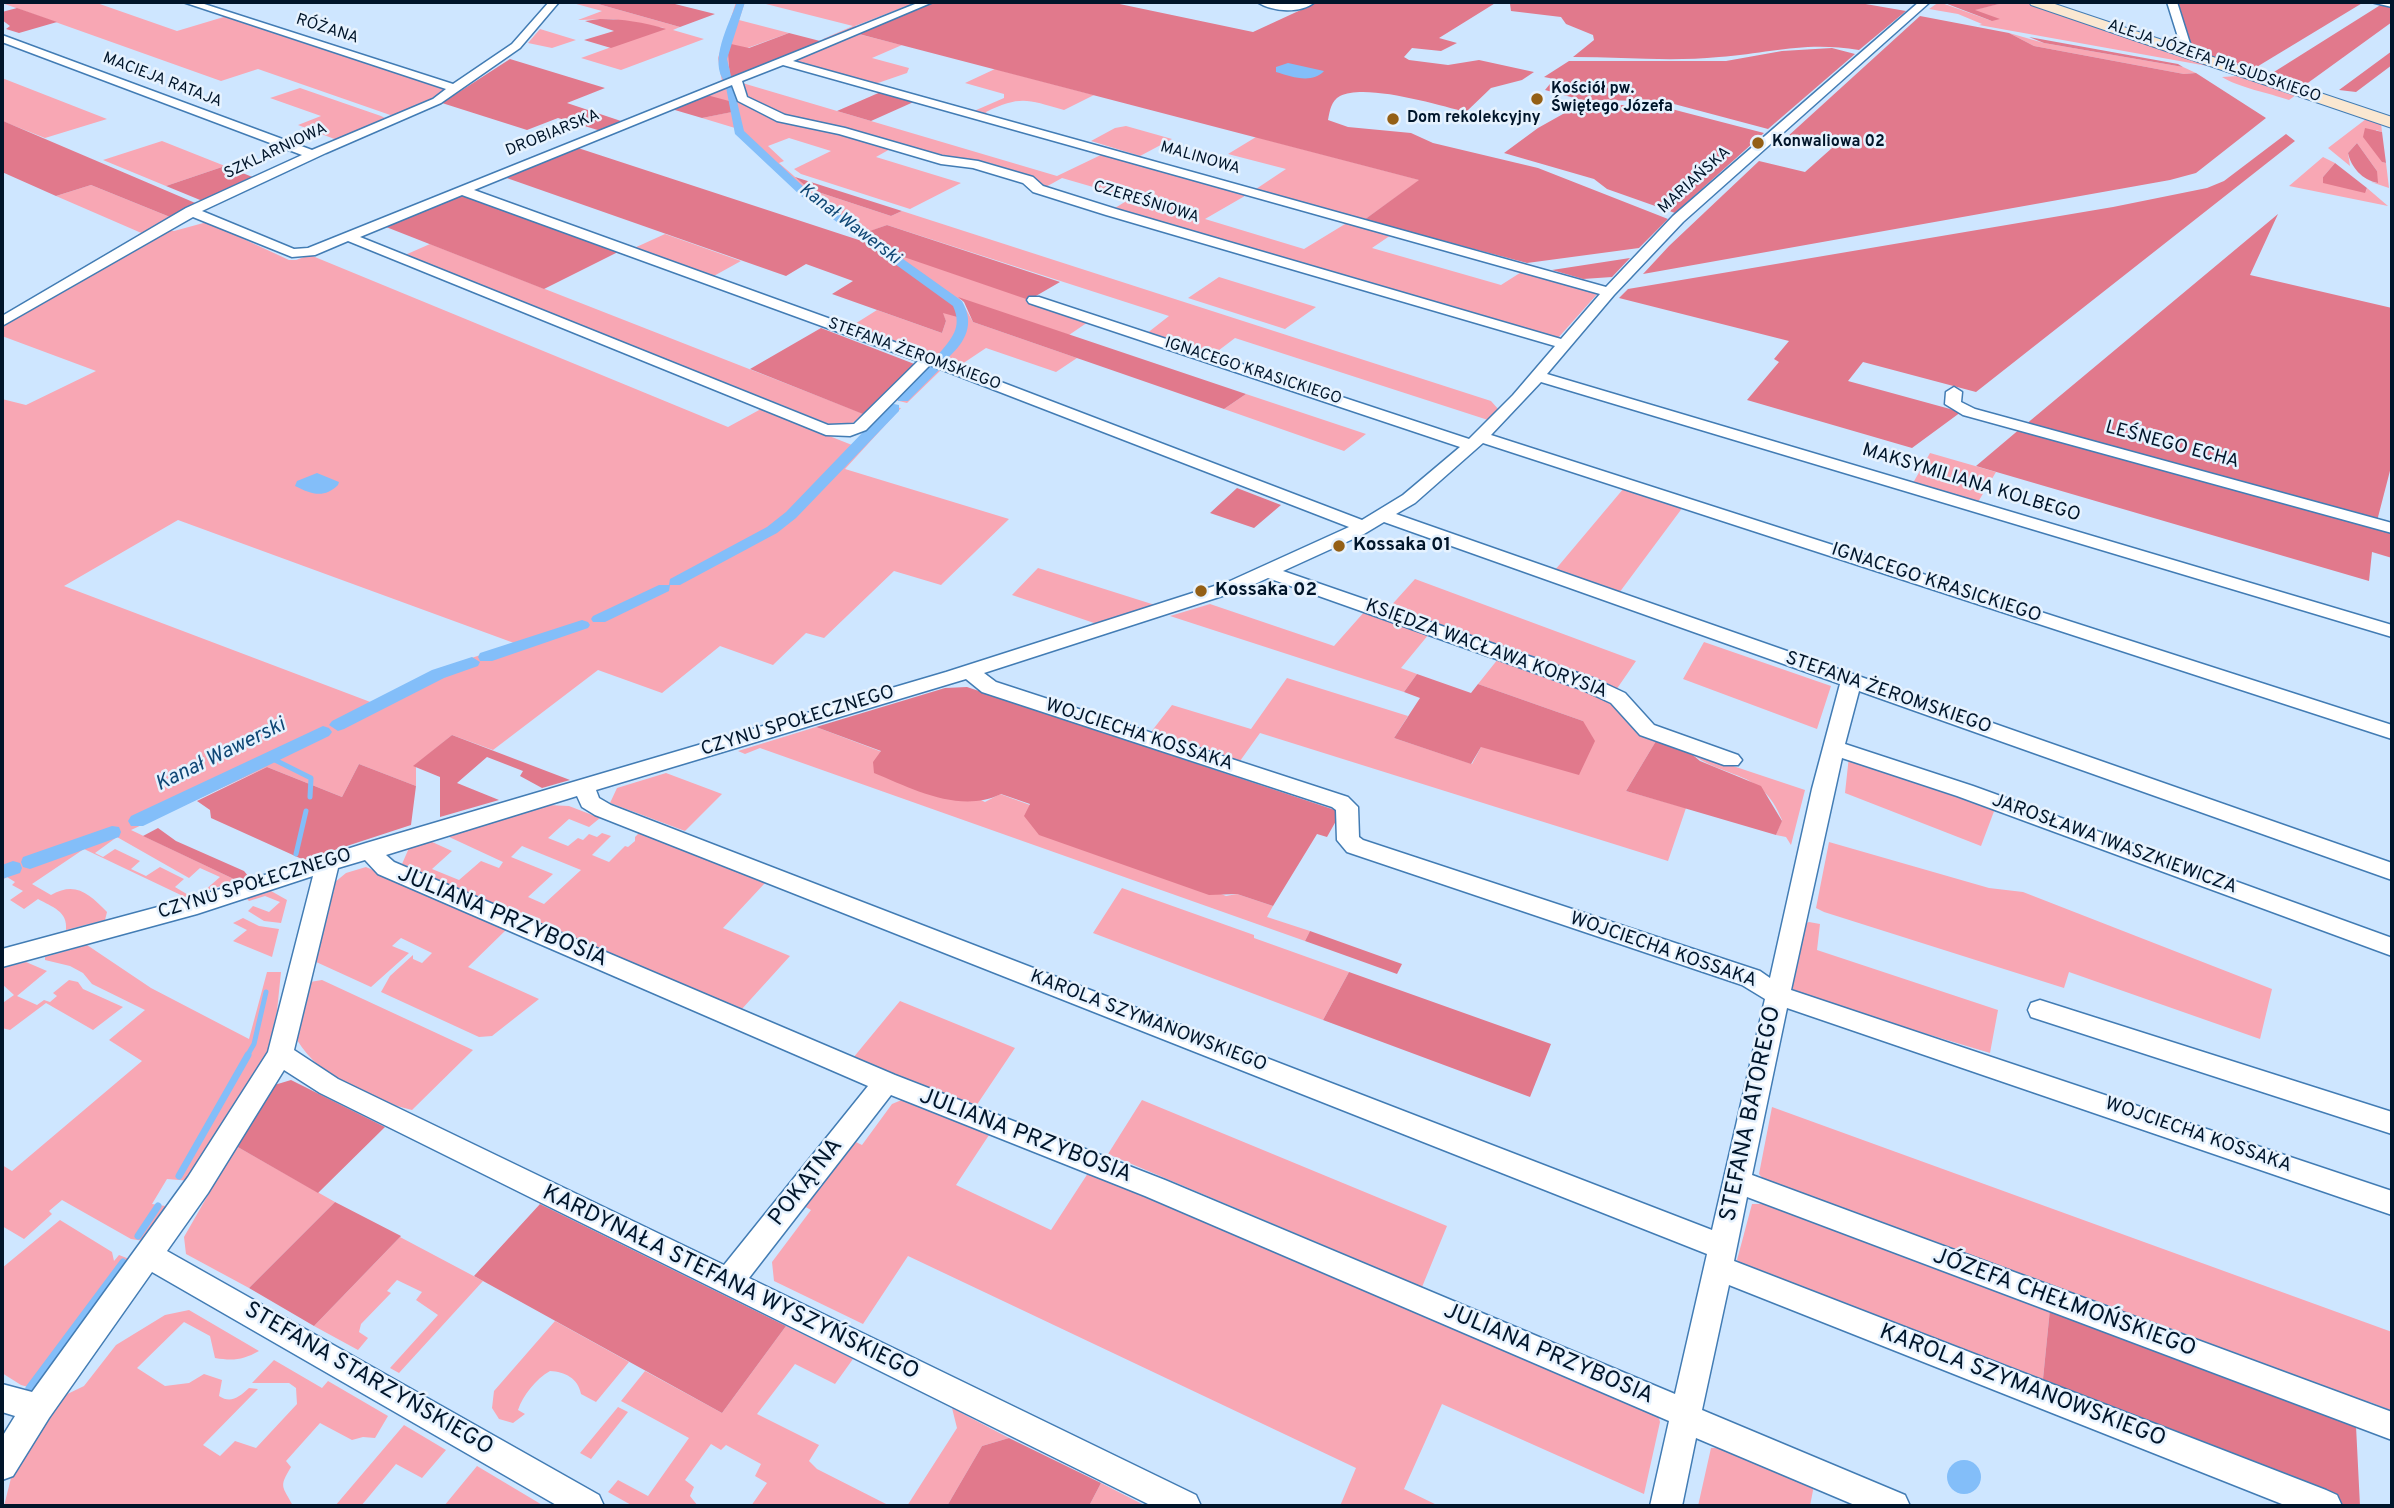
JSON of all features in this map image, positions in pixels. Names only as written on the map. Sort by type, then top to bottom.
[{"type":"main road","name":"ALEJA JÓZEFA PIŁSUDSKIEGO","points":[[2036,2],[2392,123]]},
{"type":"street","name":"RÓŻANA","points":[[188,2],[456,89]]},
{"type":"street","name":"SZKLARNIOWA","points":[[2,322],[191,211],[312,154],[423,107],[456,89],[516,46],[554,2]]},
{"type":"street","name":"DROBIARSKA","points":[[191,211],[298,254],[318,250],[928,2]]},
{"type":"street","points":[[1262,2],[1290,8],[1300,8],[1310,2]]},
{"type":"street","name":"MARIAŃSKA","points":[[1537,376],[1609,292],[1678,219],[1925,2]]},
{"type":"street","points":[[2172,2],[2188,53]]},
{"type":"street","points":[[2376,2],[2392,4]]},
{"type":"street","name":"MACIEJA RATAJA","points":[[2,38],[312,154]]},
{"type":"street","name":"MALINOWA","points":[[782,61],[1609,292]]},
{"type":"street","name":"CZEREŚNIOWA","points":[[736,79],[742,99],[781,118],[841,131],[941,160],[974,164],[1028,180],[1038,189],[1099,208],[1564,344]]},
{"type":"street","name":"STEFANA ŻEROMSKIEGO","points":[[461,190],[928,359],[1364,527]]},
{"type":"street","points":[[349,237],[826,430],[850,431],[860,427],[928,359]]},
{"type":"street","name":"IGNACEGO KRASICKIEGO","points":[[1034,300],[2392,732]]},
{"type":"street","name":"CZYNU SPOŁECZNEGO","points":[[2,958],[197,905],[374,849],[969,671],[1219,592],[1269,572],[1384,516],[1426,486],[1476,441],[1537,376]]},
{"type":"street","name":"MAKSYMILIANA KOLBEGO","points":[[1537,376],[2392,631]]},
{"type":"street","name":"LEŚNEGO ECHA","points":[[1954,392],[1953,404],[1969,412],[2392,528]]},
{"type":"street","name":"STEFANA ŻEROMSKIEGO","points":[[1384,516],[2392,872]]},
{"type":"street","name":"KSIĘDZA WACŁAWA KORYSIA","points":[[1269,572],[1588,684],[1618,698],[1647,730],[1731,760]]},
{"type":"street","name":"WOJCIECHA KOSSAKA","points":[[969,671],[989,687],[1340,803],[1347,807],[1348,840],[1355,846],[1751,978],[1778,995],[2392,1203]]},
{"type":"street","name":"STEFANA BATOREGO","points":[[1666,1506],[1778,995],[1851,681]]},
{"type":"street","name":"JAROSŁAWA IWASZKIEWICZA","points":[[1834,748],[1965,791],[2392,947]]},
{"type":"street","name":"KAROLA SZYMANOWSKIEGO","points":[[584,786],[590,802],[603,810],[1721,1257],[2326,1506]]},
{"type":"street","name":"JULIANA PRZYBOSIA","points":[[374,849],[375,858],[386,868],[886,1082],[1154,1188],[1894,1506]]},
{"type":"street","points":[[2,1465],[38,1408],[198,1185],[279,1054],[328,863]]},
{"type":"street","points":[[2040,1010],[2392,1123]]},
{"type":"street","name":"KARDYNAŁA STEFANA WYSZYŃSKIEGO","points":[[279,1054],[329,1086],[1185,1506]]},
{"type":"street","name":"POKĄTNA","points":[[727,1283],[886,1082]]},
{"type":"street","name":"JÓZEFA CHEŁMOŃSKIEGO","points":[[1738,1182],[2390,1426]]},
{"type":"street","name":"STEFANA STARZYŃSKIEGO","points":[[149,1255],[588,1506]]},
{"type":"street","points":[[2,1398],[38,1408]]},
{"type":"shaded area","points":[[94,2],[177,31],[227,16],[448,88],[447,92],[396,117],[258,69],[221,81],[2,3]]},
{"type":"shaded area","points":[[569,2],[591,2],[680,27],[673,30],[704,39],[621,70],[581,58],[664,28],[613,19],[578,20],[602,11]]},
{"type":"shaded area","points":[[591,2],[667,2],[715,14],[680,27]]},
{"type":"shaded area","points":[[736,2],[745,2],[739,20],[789,33],[728,55],[730,79],[722,82],[718,58]]},
{"type":"shaded area","points":[[758,2],[917,2],[855,26],[860,28],[829,40],[823,39],[853,26]]},
{"type":"shaded area","points":[[934,2],[1110,2],[1253,32],[1318,2],[1497,2],[1439,38],[1457,43],[1441,51],[1412,48],[1404,57],[1448,65],[1479,60],[1534,72],[1522,80],[1491,88],[1466,112],[1402,96],[1367,92],[1340,96],[1331,106],[1328,120],[1348,127],[1411,133],[1433,143],[1538,168],[1668,219],[1639,248],[1527,263],[1364,220],[1419,180],[855,33]]},
{"type":"shaded area","points":[[1499,2],[1854,2],[1906,11],[1859,50],[1805,47],[1701,58],[1646,59],[1573,57],[1594,40],[1593,35],[1566,24],[1561,17],[1511,11],[1510,4]]},
{"type":"shaded area","points":[[1939,2],[1992,21],[1973,10],[2007,2],[2024,2],[2213,67],[1979,25],[1982,24],[1958,14],[1929,9]]},
{"type":"shaded area","points":[[1942,2],[2007,2],[1975,10],[2000,19],[1992,21]]},
{"type":"shaded area","points":[[2176,2],[2364,2],[2250,71],[2192,51]]},
{"type":"shaded area","points":[[2382,4],[2392,5],[2392,22],[2305,85],[2266,77]]},
{"type":"shaded area","points":[[17,8],[57,22],[19,33],[6,29],[10,26],[2,20],[2,12]]},
{"type":"shaded area","points":[[1920,16],[2009,33],[2034,46],[2184,74],[2196,73],[2266,118],[2196,173],[2170,180],[1643,274],[1759,161],[1805,172],[1832,148],[1787,137]]},
{"type":"shaded area","points":[[585,21],[633,21],[666,29],[611,48],[584,40],[614,31]]},
{"type":"shaded area","points":[[540,29],[576,40],[552,48],[528,43]]},
{"type":"shaded area","points":[[789,33],[824,42],[730,79],[728,54],[731,44],[749,48]]},
{"type":"shaded area","points":[[2009,33],[2044,43],[2183,67],[2196,73],[2184,74],[2034,46]]},
{"type":"shaded area","points":[[858,34],[902,45],[872,58],[909,68],[907,73],[875,84],[797,62],[798,58]]},
{"type":"shaded area","points":[[2029,37],[2178,64],[2183,67],[2044,43]]},
{"type":"shaded area","points":[[1832,48],[1855,54],[1768,129],[1674,104],[1654,101],[1582,100],[1545,90],[1554,79],[1544,77],[1569,61],[1726,61],[1782,51]]},
{"type":"shaded area","points":[[2392,51],[2392,65],[2356,92],[2339,90]]},
{"type":"shaded area","points":[[510,59],[605,88],[567,103],[624,122],[601,131],[558,118],[527,130],[442,103]]},
{"type":"shaded area","points":[[995,69],[1094,95],[1064,110],[1017,101],[986,112],[987,114],[974,111],[1004,98],[1004,94],[965,83]]},
{"type":"shaded area","points":[[2239,76],[2296,95],[2289,100],[2222,77]]},
{"type":"shaded area","points":[[2,78],[107,119],[45,138],[2,121]]},
{"type":"shaded area","points":[[733,82],[737,100],[892,148],[876,157],[961,183],[910,209],[801,174],[794,169],[831,151],[789,138],[768,146],[784,161],[779,163],[809,189],[891,216],[902,211],[1491,401],[1499,410],[1488,420],[1235,338],[1210,357],[1146,334],[1169,316],[887,225],[868,232],[1091,320],[1069,335],[960,299],[973,322],[1077,358],[1056,372],[986,348],[959,366],[850,327],[877,310],[942,333],[946,321],[942,312],[961,317],[954,304],[801,194],[736,132],[735,128],[702,118],[731,112],[703,94]]},
{"type":"shaded area","points":[[739,82],[1057,176],[1105,153],[1250,193],[1205,219],[1304,249],[1350,221],[1394,233],[1372,248],[1501,285],[1523,271],[1599,292],[1558,338],[1112,210],[1131,198],[1062,178],[1044,188],[1038,181],[990,163],[951,160],[789,119],[748,99]]},
{"type":"shaded area","points":[[300,88],[385,118],[337,140],[298,125],[321,116],[270,98]]},
{"type":"shaded area","points":[[883,91],[918,100],[871,121],[837,111]]},
{"type":"shaded area","points":[[703,94],[729,101],[732,112],[702,118],[668,108]]},
{"type":"shaded area","points":[[1579,105],[1656,105],[1764,133],[1675,213],[1607,189],[1594,179],[1504,153],[1538,128]]},
{"type":"shaded area","points":[[2366,119],[2381,123],[2382,132],[2376,130],[2382,162],[2386,163],[2389,188],[2371,182],[2377,183],[2377,171],[2357,143],[2348,153],[2350,166],[2328,148]]},
{"type":"shaded area","points":[[3,121],[200,205],[175,219],[91,185],[56,196],[2,172]]},
{"type":"shaded area","points":[[1126,126],[1172,139],[1140,156],[1091,141],[1115,128]]},
{"type":"shaded area","points":[[2365,128],[2382,132],[2386,163],[2382,162],[2363,137]]},
{"type":"shaded area","points":[[2286,134],[2295,141],[1976,392],[1863,362],[1848,381],[1961,412],[1912,448],[1747,400],[1779,362],[1774,359],[1789,341],[1619,298],[1628,289],[2113,207],[2207,188],[2224,181]]},
{"type":"shaded area","points":[[1256,137],[1420,180],[1364,220],[1256,189],[1286,169],[1228,154]]},
{"type":"shaded area","points":[[162,141],[225,166],[166,186],[103,160]]},
{"type":"shaded area","points":[[2357,143],[2377,171],[2378,183],[2362,176],[2352,163],[2348,153]]},
{"type":"shaded area","points":[[575,147],[871,244],[954,304],[961,318],[943,313],[946,321],[942,333],[832,294],[853,281],[806,264],[786,276],[501,176]]},
{"type":"shaded area","points":[[2323,157],[2335,163],[2323,177],[2366,191],[2367,188],[2388,206],[2289,186]]},
{"type":"shaded area","points":[[2335,163],[2367,188],[2365,193],[2323,183],[2323,177]]},
{"type":"shaded area","points":[[225,166],[255,178],[205,202],[166,186]]},
{"type":"shaded area","points":[[795,177],[902,211],[891,216],[809,189]]},
{"type":"shaded area","points":[[91,185],[175,219],[146,235],[56,196]]},
{"type":"shaded area","points":[[461,194],[620,251],[544,289],[381,225]]},
{"type":"shaded area","points":[[2278,214],[2250,275],[2392,308],[2392,463],[2377,521],[2025,425]]},
{"type":"shaded area","points":[[207,222],[289,260],[310,255],[728,427],[761,409],[852,445],[888,406],[901,408],[845,469],[1009,519],[941,585],[894,571],[824,638],[806,633],[773,665],[720,646],[662,693],[598,670],[493,750],[452,735],[414,766],[416,786],[359,764],[342,797],[267,767],[131,830],[238,881],[204,891],[220,877],[200,868],[189,878],[117,837],[95,853],[103,857],[115,849],[140,861],[131,869],[146,876],[160,867],[184,879],[175,887],[190,896],[185,897],[84,849],[32,884],[51,895],[75,889],[88,895],[107,912],[105,920],[66,930],[62,914],[38,899],[24,909],[10,900],[23,891],[12,885],[15,882],[7,877],[2,880],[2,399],[26,405],[96,371],[2,336],[2,325],[94,269],[166,230],[174,231]],"holes":[[[178,520],[514,643],[440,668],[373,703],[64,586]]]},
{"type":"shaded area","points":[[887,225],[1060,282],[1029,300],[901,256],[867,232]]},
{"type":"shaded area","points":[[665,234],[741,261],[712,277],[632,249]]},
{"type":"shaded area","points":[[430,244],[864,414],[849,426],[834,426],[405,255]]},
{"type":"shaded area","points":[[1630,258],[1612,277],[1583,279],[1552,270]]},
{"type":"shaded area","points":[[1219,277],[1316,307],[1285,329],[1188,298]]},
{"type":"shaded area","points":[[958,297],[1246,394],[1224,409],[973,322],[964,302]]},
{"type":"shaded area","points":[[821,328],[917,365],[868,416],[750,369]]},
{"type":"shaded area","points":[[927,366],[942,369],[907,403],[895,400]]},
{"type":"shaded area","points":[[1246,394],[1366,434],[1344,451],[1224,409]]},
{"type":"shaded area","points":[[2021,428],[2392,530],[2392,558],[2372,552],[2369,581],[1976,466]]},
{"type":"shaded area","points":[[1930,453],[1996,472],[1978,502],[1913,483]]},
{"type":"shaded area","points":[[1237,488],[1281,505],[1254,528],[1210,513]]},
{"type":"shaded area","points":[[1624,488],[1683,507],[1619,593],[1555,570]]},
{"type":"shaded area","points":[[1038,568],[1155,605],[1097,624],[1012,595]]},
{"type":"shaded area","points":[[1415,579],[1636,661],[1616,690],[1388,609]]},
{"type":"shaded area","points":[[1210,604],[1334,646],[1365,611],[1429,634],[1401,668],[1417,674],[1404,692],[1170,616]]},
{"type":"shaded area","points":[[1704,642],[1831,686],[1817,729],[1683,679]]},
{"type":"shaded area","points":[[1498,659],[1609,699],[1656,741],[1626,791],[1686,808],[1668,861],[1260,733],[1240,761],[1151,732],[1172,705],[1251,729],[1287,678],[1408,716],[1394,738],[1472,764],[1481,747],[1583,721],[1478,684]]},
{"type":"shaded area","points":[[1417,674],[1471,693],[1478,684],[1583,721],[1595,741],[1579,775],[1481,747],[1471,764],[1394,738],[1420,698],[1404,692]]},
{"type":"shaded area","points":[[967,687],[1341,812],[1327,837],[1317,834],[1273,906],[1237,894],[1209,895],[1039,835],[1024,816],[1030,804],[1001,794],[969,801],[953,800],[905,786],[874,773],[873,762],[881,751],[816,727],[945,688]]},
{"type":"shaded area","points":[[816,727],[882,752],[985,802],[1000,794],[1030,805],[1025,816],[1226,896],[1237,894],[1273,906],[1267,917],[1310,931],[1305,941],[760,748],[745,754],[738,751]]},
{"type":"shaded area","points":[[452,735],[570,780],[542,788],[520,776],[523,771],[487,757],[457,783],[499,800],[440,817],[440,777],[413,766]]},
{"type":"shaded area","points":[[1656,741],[1688,751],[1700,761],[1761,786],[1782,821],[1776,835],[1626,791]]},
{"type":"shaded area","points":[[1688,751],[1805,790],[1791,845],[1786,837],[1776,835],[1782,820],[1764,791]]},
{"type":"shaded area","points":[[1849,756],[1996,806],[1981,846],[1845,793]]},
{"type":"shaded area","points":[[359,764],[416,786],[411,825],[304,860],[211,818],[210,810],[197,801],[267,767],[342,797]]},
{"type":"shaded area","points":[[666,773],[722,794],[685,831],[610,803],[617,788]]},
{"type":"shaded area","points":[[548,805],[569,806],[600,818],[589,827],[569,819],[548,838],[568,846],[578,838],[583,840],[589,834],[597,837],[602,833],[611,836],[592,855],[609,862],[625,846],[628,847],[635,841],[639,833],[765,883],[723,928],[790,956],[741,1010],[402,864],[409,848],[430,841],[452,851],[432,869],[459,880],[481,861],[499,868],[503,862],[447,836]],"holes":[[[522,846],[581,870],[544,904],[528,897],[553,874],[511,857]]]},
{"type":"shaded area","points":[[158,828],[176,841],[244,871],[249,877],[238,881],[143,836]]},
{"type":"shaded area","points":[[1829,842],[1989,888],[2023,892],[2272,989],[2260,1039],[2069,972],[2064,988],[1824,912],[1816,908]]},
{"type":"shaded area","points":[[366,867],[507,929],[468,967],[539,999],[492,1036],[479,1037],[381,992],[390,976],[413,955],[413,959],[422,963],[432,953],[401,938],[392,946],[409,953],[371,987],[314,961],[326,904],[334,891],[329,887],[346,873]]},
{"type":"shaded area","points":[[1122,888],[1349,972],[1323,1020],[1093,933]]},
{"type":"shaded area","points":[[271,891],[287,900],[281,923],[264,921],[248,911],[253,906],[269,912],[280,902],[265,896],[249,901],[246,898]]},
{"type":"shaded area","points":[[243,918],[259,926],[279,929],[272,957],[233,941],[247,930],[233,923]]},
{"type":"shaded area","points":[[1809,922],[1820,924],[1817,950],[1998,1010],[1990,1053],[1797,995],[1791,986],[1802,925]]},
{"type":"shaded area","points":[[1310,931],[1402,964],[1397,974],[1305,941]]},
{"type":"shaded area","points":[[87,945],[151,988],[249,1039],[267,972],[281,972],[277,1011],[266,1057],[191,1181],[167,1179],[152,1204],[172,1207],[144,1241],[131,1239],[62,1200],[49,1211],[52,1214],[24,1239],[2,1226],[2,1165],[12,1171],[142,1061],[109,1040],[145,1010],[92,984],[83,973],[70,966],[45,960],[45,957]]},
{"type":"shaded area","points":[[26,962],[47,971],[17,996],[37,1005],[44,1000],[50,1002],[57,996],[53,993],[69,980],[78,982],[83,989],[123,1007],[93,1030],[46,1003],[10,1030],[2,1028],[2,1000],[4,1002],[14,995],[2,984],[2,968]]},
{"type":"shaded area","points":[[1349,972],[1551,1044],[1530,1097],[1323,1020]]},
{"type":"shaded area","points":[[322,980],[473,1050],[412,1110],[362,1094],[319,1066],[297,1040],[304,997],[310,982]]},
{"type":"shaded area","points":[[900,1001],[1015,1048],[974,1109],[853,1058]]},
{"type":"shaded area","points":[[291,1080],[385,1127],[318,1193],[236,1146],[271,1086]]},
{"type":"shaded area","points":[[904,1099],[989,1135],[956,1185],[1051,1230],[1090,1170],[1658,1415],[1660,1422],[1644,1494],[1442,1404],[1404,1489],[1439,1506],[1340,1506],[1356,1468],[908,1256],[863,1324],[774,1281],[772,1262],[811,1210],[802,1205],[852,1140],[862,1145],[892,1104]]},
{"type":"shaded area","points":[[1142,1100],[1447,1226],[1422,1287],[1108,1154]]},
{"type":"shaded area","points":[[1772,1107],[2392,1332],[2392,1411],[2370,1402],[2370,1409],[1770,1187],[1759,1174]]},
{"type":"shaded area","points":[[236,1146],[335,1202],[249,1288],[186,1254],[184,1237]]},
{"type":"shaded area","points":[[335,1202],[401,1236],[314,1326],[249,1288]]},
{"type":"shaded area","points":[[540,1204],[786,1326],[722,1413],[474,1276]]},
{"type":"shaded area","points":[[1752,1204],[1771,1204],[2050,1309],[2042,1389],[1742,1266],[1737,1260]]},
{"type":"shaded area","points":[[60,1220],[112,1252],[114,1261],[119,1255],[137,1262],[39,1390],[21,1385],[2,1373],[2,1268]]},
{"type":"shaded area","points":[[400,1237],[483,1281],[399,1373],[390,1368],[438,1315],[416,1300],[422,1292],[397,1280],[387,1291],[391,1293],[361,1324],[359,1332],[368,1338],[358,1350],[314,1326]]},
{"type":"shaded area","points":[[2050,1309],[2356,1426],[2360,1506],[2340,1506],[2042,1389]]},
{"type":"shaded area","points":[[189,1310],[259,1351],[238,1359],[215,1358],[210,1336],[184,1322],[137,1368],[165,1386],[189,1383],[204,1374],[222,1380],[219,1396],[227,1399],[238,1397],[249,1388],[258,1389],[203,1445],[220,1456],[235,1441],[256,1448],[297,1404],[296,1388],[289,1383],[252,1383],[274,1360],[322,1388],[328,1381],[388,1416],[375,1438],[352,1440],[320,1423],[286,1461],[291,1467],[283,1487],[293,1506],[4,1506],[18,1450],[55,1400],[84,1386],[116,1345],[165,1315]]},
{"type":"shaded area","points":[[555,1321],[629,1362],[596,1402],[581,1394],[570,1377],[550,1371],[535,1383],[523,1399],[518,1410],[525,1414],[513,1423],[499,1419],[492,1408],[494,1391]]},
{"type":"shaded area","points":[[786,1326],[853,1359],[835,1384],[795,1364],[757,1414],[819,1445],[809,1461],[817,1469],[890,1506],[751,1506],[767,1483],[755,1476],[761,1464],[726,1445],[721,1450],[711,1444],[685,1480],[694,1487],[690,1496],[698,1506],[633,1506],[608,1492],[618,1480],[648,1496],[689,1438],[621,1401],[645,1371],[722,1413]]},
{"type":"shaded area","points":[[618,1407],[628,1412],[591,1459],[580,1453]]},
{"type":"shaded area","points":[[952,1408],[1009,1438],[982,1446],[947,1506],[907,1506],[957,1428]]},
{"type":"shaded area","points":[[404,1425],[446,1450],[422,1478],[396,1464],[361,1506],[335,1506]]},
{"type":"shaded area","points":[[1009,1438],[1101,1483],[1089,1506],[947,1506],[982,1446]]},
{"type":"shaded area","points":[[1728,1447],[1815,1480],[1810,1506],[1698,1506],[1711,1448]]},
{"type":"shaded area","points":[[477,1466],[544,1506],[444,1506]]},
{"type":"shaded area","points":[[1101,1483],[1146,1506],[1089,1506]]},
{"type":"water","points":[[1288,63],[1324,71],[1308,78],[1276,72],[1276,67]]},
{"type":"water","points":[[317,473],[339,482],[338,485],[322,494],[295,486],[297,481]]},
{"type":"water","points":[[1964,1460],[1976,1465],[1981,1477],[1976,1489],[1964,1494],[1952,1489],[1947,1477],[1952,1465]]},
{"type":"waterway","name":"Kanał Wawerski","points":[[727,80],[722,59],[741,2]]},
{"type":"waterway","name":"Kanał Wawerski","points":[[729,84],[739,132],[805,194],[958,304],[962,312],[962,332],[944,355]]},
{"type":"waterway","name":"Kanał Wawerski","points":[[903,398],[935,366]]},
{"type":"waterway","name":"Kanał Wawerski","points":[[675,582],[772,530],[791,515],[894,408]]},
{"type":"waterway","name":"Kanał Wawerski","points":[[599,619],[664,588]]},
{"type":"waterway","name":"Kanał Wawerski","points":[[486,657],[582,625]]},
{"type":"waterway","name":"Kanał Wawerski","points":[[338,725],[438,674],[472,662]]},
{"type":"waterway","name":"Kanał Wawerski","points":[[137,821],[323,732]]},
{"type":"waterway","points":[[271,758],[311,778],[310,797]]},
{"type":"waterway","points":[[296,854],[306,811]]},
{"type":"waterway","name":"Kanał Wawerski","points":[[30,862],[112,832]]},
{"type":"waterway","name":"Kanał Wawerski","points":[[2,872],[13,868]]},
{"type":"waterway","points":[[247,1056],[254,1044],[266,992]]},
{"type":"waterway","points":[[179,1176],[248,1055]]},
{"type":"waterway","points":[[138,1236],[158,1206]]},
{"type":"waterway","points":[[29,1388],[123,1262]]},
{"type":"place","name":"Kościół pw. Świętego Józefa","points":[[1537,99]]},
{"type":"place","name":"Dom rekolekcyjny","points":[[1393,119]]},
{"type":"place","name":"Konwaliowa 02","points":[[1758,143]]},
{"type":"place","name":"Kossaka 01","points":[[1339,546]]},
{"type":"place","name":"Kossaka 02","points":[[1201,591]]}]
